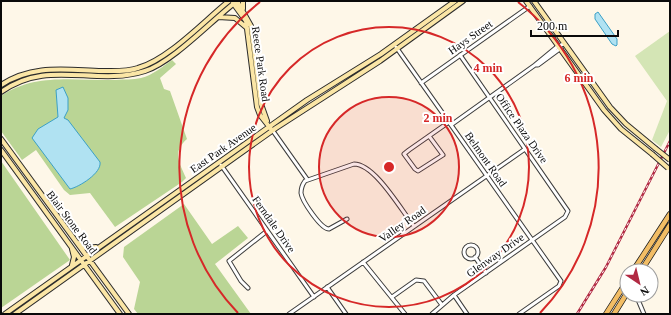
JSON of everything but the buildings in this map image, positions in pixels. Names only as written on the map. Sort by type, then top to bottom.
[{"type":"main road","points":[[243,1],[243,10]]},
{"type":"main road","name":"East Park Avenue","points":[[7,314],[72,265],[270,126],[328,86],[394,45],[455,1]]},
{"type":"main road","name":"East Park Avenue","points":[[15,314],[99,256],[273,131],[397,49],[463,1]]},
{"type":"main road","points":[[526,1],[592,95],[625,132],[669,168]]},
{"type":"main road","points":[[536,1],[564,44],[598,91],[630,127],[670,160]]},
{"type":"main road","points":[[1,92],[20,80],[43,75],[131,75],[157,66],[172,56],[234,2]]},
{"type":"main road","points":[[1,85],[22,74],[43,70],[130,70],[150,64],[234,2]]},
{"type":"main road","name":"Reece Park Road","points":[[234,2],[243,10],[251,26],[261,107],[273,131]]},
{"type":"main road","name":"Reece Park Road","points":[[234,2],[244,17],[247,29],[257,107],[260,115],[270,126]]},
{"type":"main road","points":[[218,17],[235,18],[247,29]]},
{"type":"main road","points":[[168,52],[172,56]]},
{"type":"main road","points":[[43,70],[43,75]]},
{"type":"main road","points":[[592,95],[598,91]]},
{"type":"main road","points":[[625,132],[630,127]]},
{"type":"main road","name":"Blair Stone Road","points":[[1,139],[129,314]]},
{"type":"main road","name":"Blair Stone Road","points":[[1,150],[48,217],[86,265],[119,313]]},
{"type":"main road","points":[[48,217],[54,213]]},
{"type":"main road","points":[[638,263],[670,214]]},
{"type":"main road","points":[[646,263],[670,225]]},
{"type":"main road","points":[[76,240],[86,248],[99,246]]},
{"type":"main road","points":[[70,245],[74,257],[72,265]]},
{"type":"main road","points":[[646,250],[652,254]]},
{"type":"main road","points":[[98,272],[97,262],[99,256]]},
{"type":"main road","points":[[606,314],[619,294]]},
{"type":"main road","points":[[614,314],[621,303]]},
{"type":"main road","points":[[119,313],[124,307]]},
{"type":"street","name":"Hays Street","points":[[421,83],[530,6]]},
{"type":"street","points":[[429,136],[443,156],[418,171],[404,154],[429,136],[450,124],[564,44]]},
{"type":"street","name":"Belmont Road","points":[[394,45],[561,283],[519,314]]},
{"type":"street","name":"Office Plaza Drive","points":[[460,55],[568,211]]},
{"type":"street","points":[[273,131],[307,179]]},
{"type":"street","name":"Valley Road","points":[[290,314],[525,149]]},
{"type":"street","name":"Ferndale Drive","points":[[219,162],[314,297]]},
{"type":"street","points":[[347,219],[329,229],[322,227],[302,197],[301,187],[307,179],[354,164],[362,166],[375,174],[414,226]]},
{"type":"street","name":"Glenway Drive","points":[[432,314],[454,295],[565,217],[568,211]]},
{"type":"street","points":[[248,288],[241,281],[229,261],[268,231]]},
{"type":"street","points":[[472,245],[476,248],[478,253],[475,258],[469,259],[465,256],[464,251],[466,247],[472,245]]},
{"type":"street","points":[[475,258],[486,273]]},
{"type":"street","points":[[363,262],[405,314]]},
{"type":"street","points":[[392,297],[416,280],[420,279],[424,281],[442,305]]},
{"type":"street","points":[[327,287],[346,314]]},
{"type":"street","points":[[454,295],[467,314]]},
{"type":"street","points":[[639,303],[644,314]]},
{"type":"green space","points":[[670,31],[670,130],[661,147],[652,140],[667,101],[635,56]]},
{"type":"green space","points":[[172,60],[176,64],[160,78],[164,89],[170,91],[187,139],[182,144],[178,153],[179,162],[186,178],[115,227],[90,193],[70,195],[64,190],[36,150],[22,160],[1,131],[1,96],[14,88],[57,79],[138,79],[153,73]]},
{"type":"green space","points":[[1,161],[70,260],[1,308]]},
{"type":"green space","points":[[184,204],[212,244],[238,226],[248,238],[215,264],[251,314],[138,314],[134,309],[140,282],[123,257],[124,247]]},
{"type":"water","points":[[598,12],[617,39],[616,46],[612,44],[595,19],[595,14]]},
{"type":"water","points":[[63,87],[68,98],[68,110],[64,118],[68,120],[100,162],[100,166],[94,175],[70,189],[32,138],[38,129],[58,117],[56,90]]},
{"type":"railway","points":[[577,314],[606,267],[670,141]]}]
